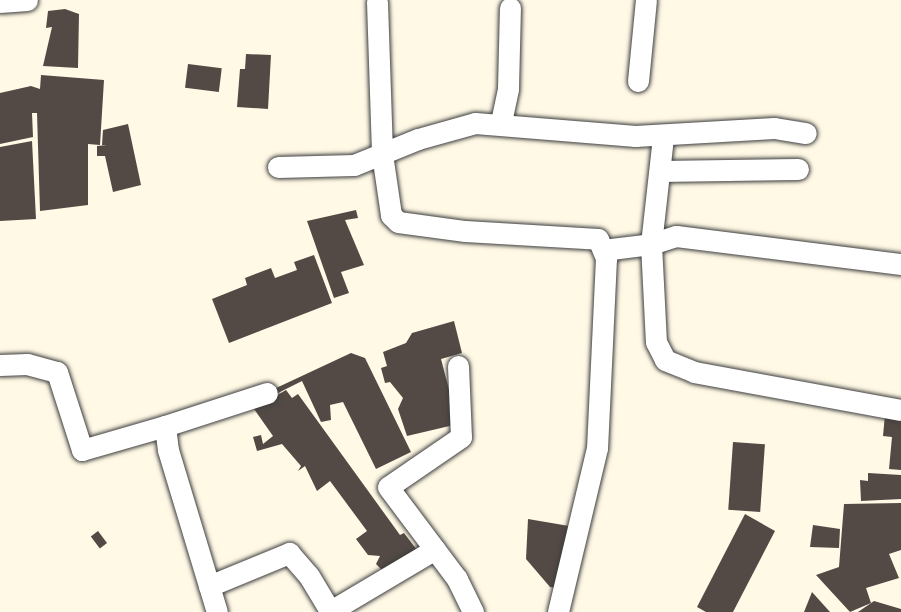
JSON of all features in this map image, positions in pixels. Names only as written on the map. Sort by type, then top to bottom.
[{"type":"street","points":[[0,2],[27,0]]},
{"type":"street","points":[[638,81],[646,0]]},
{"type":"street","points":[[377,2],[382,154],[391,215],[398,222],[598,239],[606,258],[597,448],[558,612]]},
{"type":"street","points":[[501,122],[508,88],[510,8]]},
{"type":"street","points":[[278,167],[354,165],[449,128],[501,122],[663,137],[774,128],[806,133]]},
{"type":"street","points":[[663,137],[651,244],[656,342],[665,360],[694,372],[901,410]]},
{"type":"street","points":[[660,171],[798,169]]},
{"type":"street","points":[[603,250],[651,244],[676,236],[901,264]]},
{"type":"street","points":[[0,365],[27,364],[57,372],[82,450],[267,393]]},
{"type":"street","points":[[458,366],[461,437],[388,487],[457,579],[473,612]]},
{"type":"street","points":[[165,426],[217,612]]},
{"type":"street","points":[[209,586],[289,553],[309,576],[329,612],[435,549]]},
{"type":"building","points":[[65,9],[79,14],[78,68],[43,66],[52,27],[46,28],[48,11]]},
{"type":"building","points":[[246,54],[271,55],[268,109],[237,107],[240,69],[245,69]]},
{"type":"building","points":[[188,64],[222,68],[219,92],[185,88]]},
{"type":"building","points":[[41,75],[104,80],[100,145],[88,144],[88,205],[40,211],[37,113],[32,113],[33,137],[0,144],[0,93],[31,86],[40,89]]},
{"type":"building","points":[[128,124],[141,185],[113,192],[105,156],[97,156],[97,146],[107,145],[102,145],[103,130]]},
{"type":"building","points":[[32,141],[36,219],[0,221],[0,147]]},
{"type":"building","points":[[356,210],[358,218],[345,220],[364,265],[341,272],[349,293],[334,298],[307,221]]},
{"type":"building","points":[[314,255],[332,303],[229,343],[212,299],[247,285],[245,278],[271,268],[275,278],[297,270],[294,262]]},
{"type":"building","points":[[454,321],[462,353],[441,359],[458,424],[407,436],[398,409],[403,398],[390,382],[385,383],[381,368],[387,366],[383,352],[406,343],[412,333]]},
{"type":"building","points":[[351,353],[365,358],[411,452],[376,469],[343,402],[330,405],[331,420],[321,422],[302,381],[276,394],[274,389]]},
{"type":"building","points":[[286,390],[292,398],[298,394],[400,535],[404,533],[417,550],[383,571],[376,564],[380,556],[368,555],[356,539],[367,531],[330,481],[317,491],[305,466],[298,471],[301,466],[282,444],[257,451],[253,437],[261,435],[263,444],[273,436],[254,409]]},
{"type":"building","points":[[885,414],[901,416],[901,470],[889,469],[892,437],[883,436]]},
{"type":"building","points":[[733,442],[765,444],[760,512],[728,510]]},
{"type":"building","points":[[868,473],[901,475],[901,499],[861,501],[860,480],[868,481]]},
{"type":"building","points":[[901,503],[901,550],[889,554],[899,578],[866,588],[871,603],[850,612],[816,575],[839,567],[844,504]]},
{"type":"building","points":[[745,514],[775,531],[733,612],[706,612],[697,607]]},
{"type":"building","points":[[528,519],[569,526],[557,588],[550,587],[526,559]]},
{"type":"building","points":[[813,525],[840,529],[839,548],[810,547]]},
{"type":"building","points":[[98,531],[107,543],[100,548],[91,536]]},
{"type":"building","points":[[812,592],[830,612],[804,612]]},
{"type":"building","points":[[874,601],[901,609],[901,612],[858,612]]}]
